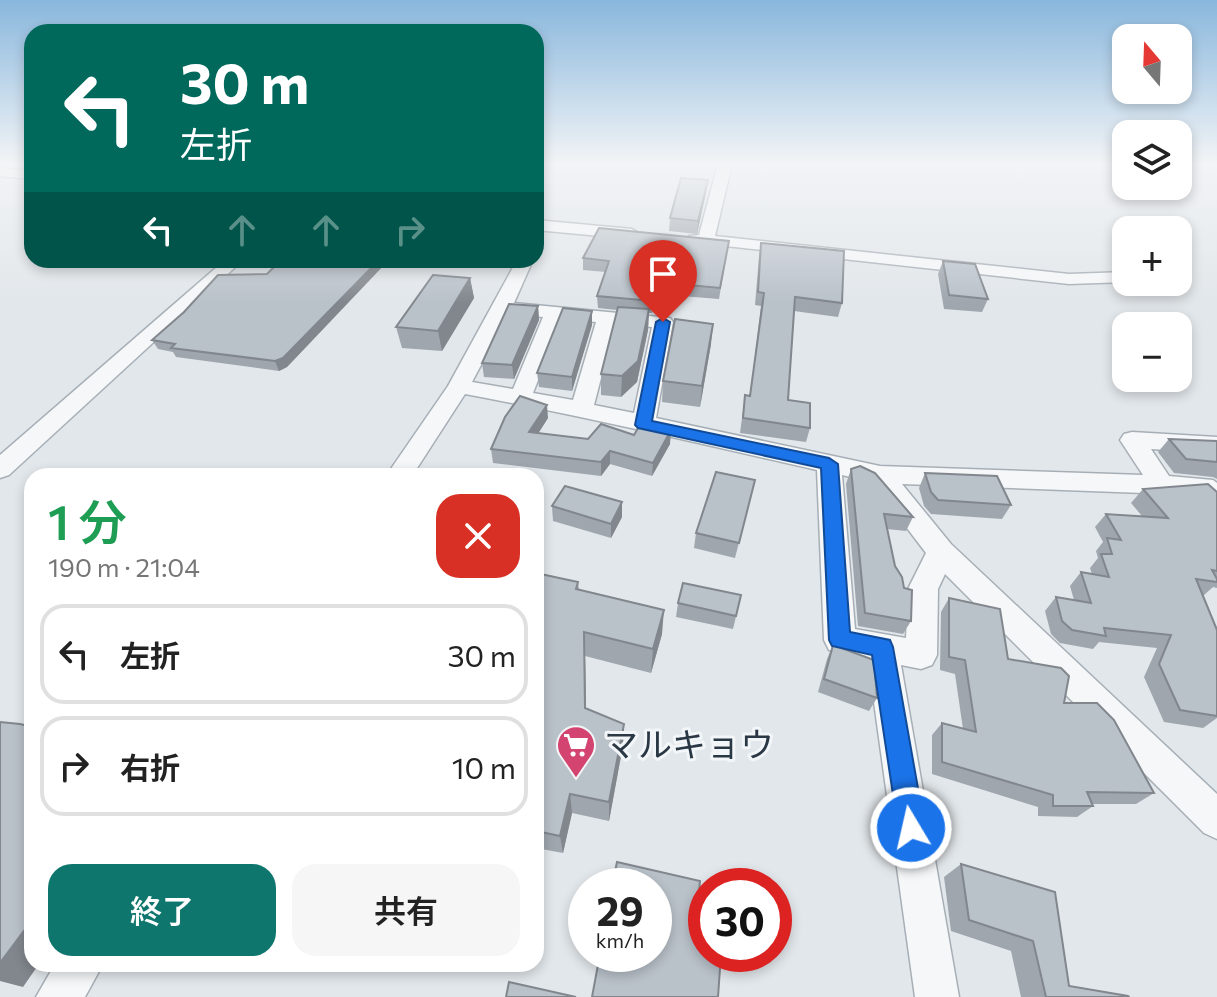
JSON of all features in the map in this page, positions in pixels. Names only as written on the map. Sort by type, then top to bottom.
[{"type":"street","points":[[706,240],[713,211]]},
{"type":"street","points":[[544,229],[646,235]]},
{"type":"street","points":[[676,238],[1069,279],[1112,277]]},
{"type":"street","points":[[0,469],[226,268]]},
{"type":"street","points":[[404,468],[459,386],[521,268]]},
{"type":"street","points":[[502,308],[663,322],[643,425]]},
{"type":"street","points":[[520,399],[555,312]]},
{"type":"street","points":[[582,409],[607,317]]},
{"type":"street","points":[[459,386],[582,409],[643,425],[880,475],[1163,486],[1213,491]]},
{"type":"street","points":[[1163,486],[1132,440],[1217,445]]},
{"type":"street","points":[[829,464],[840,640],[921,655],[923,589],[941,552]]},
{"type":"street","points":[[880,475],[941,552],[1217,820]]},
{"type":"street","points":[[882,647],[937,997]]},
{"type":"street","points":[[58,997],[75,972]]},
{"type":"building","points":[[672,211],[701,211],[698,221],[670,218]]},
{"type":"building","points":[[599,228],[729,241],[720,288],[657,282],[653,301],[597,296],[609,261],[583,258]]},
{"type":"building","points":[[761,243],[844,251],[842,303],[795,297],[788,400],[810,403],[810,428],[743,418],[745,395],[750,396],[764,293],[758,292]]},
{"type":"building","points":[[943,261],[975,264],[988,299],[949,295]]},
{"type":"building","points":[[273,268],[371,268],[283,358],[275,361],[171,348],[175,344],[152,340],[184,312],[218,275],[267,274]]},
{"type":"building","points":[[433,275],[470,278],[438,331],[396,327]]},
{"type":"building","points":[[509,304],[538,306],[512,365],[482,363]]},
{"type":"building","points":[[618,307],[649,309],[638,361],[622,376],[601,374]]},
{"type":"building","points":[[563,308],[592,311],[572,377],[537,373]]},
{"type":"building","points":[[675,319],[713,324],[702,386],[663,381]]},
{"type":"building","points":[[520,396],[547,405],[529,432],[588,439],[601,424],[634,435],[641,423],[671,430],[653,463],[610,451],[601,462],[491,449],[505,417]]},
{"type":"building","points":[[1169,439],[1217,441],[1217,462],[1186,459]]},
{"type":"building","points":[[860,466],[875,473],[913,517],[884,514],[895,566],[904,588],[912,590],[911,621],[865,613],[851,469]]},
{"type":"building","points":[[716,472],[755,480],[739,543],[696,533]]},
{"type":"building","points":[[925,473],[997,476],[1011,505],[938,500],[931,492]]},
{"type":"building","points":[[1208,484],[1217,492],[1217,571],[1212,570],[1217,582],[1196,579],[1217,630],[1217,716],[1180,710],[1159,664],[1171,635],[1104,628],[1106,636],[1072,630],[1062,621],[1056,597],[1091,603],[1081,572],[1109,577],[1101,554],[1112,554],[1107,538],[1121,540],[1106,514],[1168,518],[1143,489]]},
{"type":"building","points":[[565,486],[622,502],[611,524],[552,506]]},
{"type":"building","points":[[544,575],[578,582],[576,589],[664,610],[653,649],[584,632],[585,708],[624,724],[609,802],[570,794],[560,836],[544,833]]},
{"type":"building","points":[[683,583],[741,595],[736,616],[678,603]]},
{"type":"building","points":[[949,598],[1000,609],[1008,659],[1061,668],[1069,676],[1064,703],[1097,703],[1114,720],[1154,793],[1087,792],[1093,806],[1053,806],[1053,795],[942,762],[942,723],[976,732],[965,660],[949,657]]},
{"type":"building","points":[[833,645],[874,660],[877,698],[824,679]]},
{"type":"building","points":[[0,722],[24,725],[24,931],[0,963]]},
{"type":"building","points":[[617,862],[643,868],[616,868]]},
{"type":"building","points":[[961,864],[1055,892],[1069,986],[1129,997],[1046,997],[1033,941],[969,920]]},
{"type":"building","points":[[672,875],[688,878],[688,972],[720,972],[718,997],[592,997],[597,972],[672,972]]},
{"type":"building","points":[[509,982],[576,997],[506,997]]},
{"type":"place","name":"マルキョウ","points":[[576,779]]},
{"type":"route","points":[[663,322],[643,425],[829,464],[840,640],[882,647],[911,828]]}]
